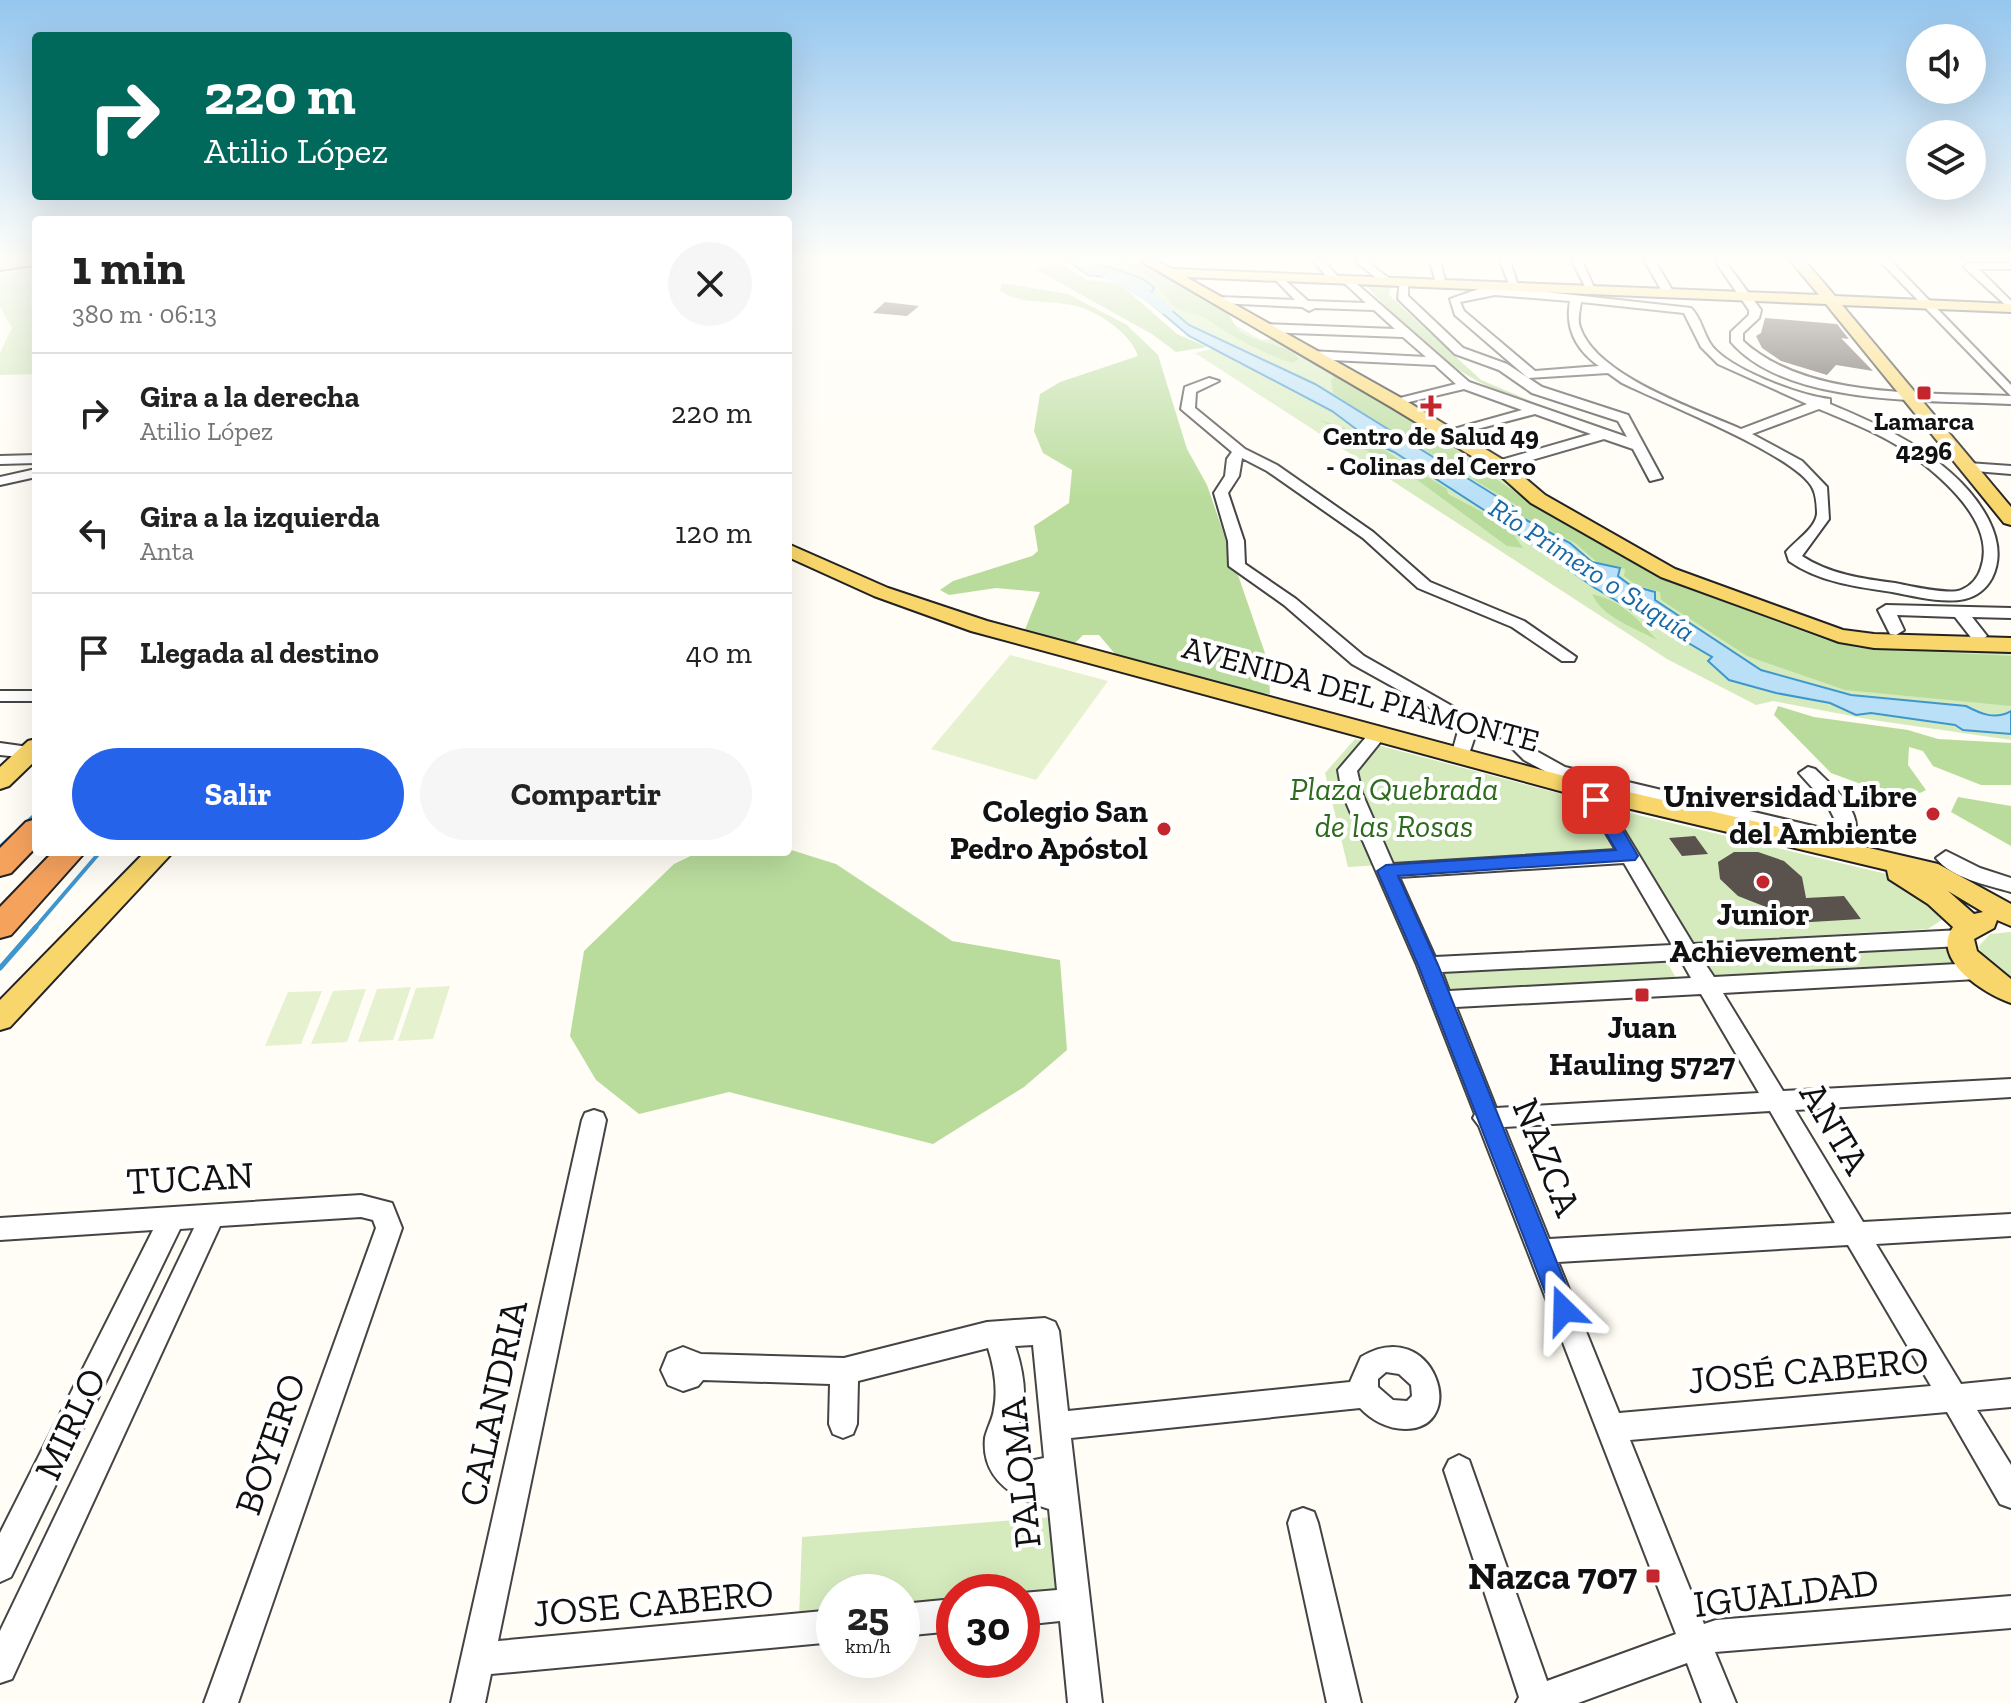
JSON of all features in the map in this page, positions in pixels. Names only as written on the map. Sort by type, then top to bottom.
[{"type":"highway","points":[[0,866],[32,833]]},
{"type":"highway","points":[[0,927],[66,856]]},
{"type":"main road","points":[[1285,340],[1499,465],[1538,499],[1636,557],[1782,617],[1839,636],[1874,641],[2011,645]]},
{"type":"main road","points":[[1864,340],[2011,519]]},
{"type":"main road","name":"AVENIDA DEL PIAMONTE","points":[[792,552],[881,592],[953,618],[1697,818],[1938,873],[2011,916]]},
{"type":"main road","name":"AVENIDA DEL PIAMONTE","points":[[792,560],[864,592],[970,630],[1596,800],[1898,873],[1938,897],[1965,932]]},
{"type":"main road","points":[[0,781],[32,750]]},
{"type":"main road","points":[[0,1019],[156,856]]},
{"type":"main road","points":[[2008,992],[1977,971],[1966,958],[1965,932],[1982,921],[2011,922]]},
{"type":"street","points":[[1342,340],[1357,356]]},
{"type":"street","points":[[1413,340],[1465,385],[1638,446]]},
{"type":"street","points":[[1446,340],[1454,348],[1503,367],[1537,390],[1618,416],[1655,478]]},
{"type":"street","points":[[1491,340],[1532,375],[1610,369]]},
{"type":"street","points":[[1581,340],[1587,350],[1634,386],[1792,459],[1821,486],[1826,497],[1824,517],[1794,552],[1794,558],[1805,567],[1831,576],[1940,594],[1971,593],[1988,573],[1992,547],[1983,522],[1967,499],[1936,466],[1900,440],[1714,356],[1701,340]]},
{"type":"street","points":[[1737,340],[1743,350],[1779,370],[1838,387],[2011,400]]},
{"type":"street","points":[[1961,340],[2011,392]]},
{"type":"street","points":[[1310,355],[1436,361]]},
{"type":"street","points":[[1213,381],[1190,390],[1188,409],[1240,452],[1272,468],[1368,535],[1424,585],[1518,624],[1568,657]]},
{"type":"street","points":[[1397,403],[1465,385]]},
{"type":"street","points":[[1739,434],[1838,387]]},
{"type":"street","points":[[1723,427],[1855,390]]},
{"type":"street","points":[[1448,435],[1535,410]]},
{"type":"street","points":[[1499,465],[1627,428]]},
{"type":"street","points":[[1240,452],[1234,459],[1232,476],[1221,493],[1236,541],[1237,566],[1290,602],[1358,660],[1465,719],[1508,734],[1531,756],[1559,771],[1827,838],[1847,832],[1848,825],[1839,808],[1808,773]]},
{"type":"street","points":[[0,457],[32,456]]},
{"type":"street","points":[[1968,467],[2011,470]]},
{"type":"street","points":[[0,481],[32,474]]},
{"type":"street","points":[[1896,630],[1886,610],[2011,613]]},
{"type":"street","points":[[1959,611],[1979,636]]},
{"type":"street","points":[[0,696],[32,696]]},
{"type":"street","points":[[1455,754],[1465,719]]},
{"type":"street","name":"NAZCA","points":[[1373,740],[1351,762],[1347,779],[1428,965],[1485,1118],[1719,1703]]},
{"type":"street","points":[[0,749],[32,749]]},
{"type":"street","name":"ANTA","points":[[1596,800],[2011,1493]]},
{"type":"street","points":[[1386,871],[1629,856]]},
{"type":"street","points":[[1946,858],[1973,873],[2011,885]]},
{"type":"street","points":[[1428,965],[1965,932]]},
{"type":"street","points":[[1440,1000],[1977,971]]},
{"type":"street","points":[[1485,1118],[2011,1088]]},
{"type":"street","name":"CALANDRIA","points":[[468,1703],[594,1120]]},
{"type":"street","name":"TUCAN","points":[[0,1229],[361,1206],[383,1211]]},
{"type":"street","name":"BOYERO","points":[[221,1703],[389,1228],[383,1211]]},
{"type":"street","name":"MIRLO","points":[[0,1667],[213,1214]]},
{"type":"street","name":"MIRLO","points":[[0,1566],[173,1216]]},
{"type":"street","points":[[1540,1251],[2011,1225]]},
{"type":"street","name":"PALOMA","points":[[996,1335],[1045,1331],[1085,1703]]},
{"type":"street","points":[[694,1367],[844,1371],[996,1335],[1004,1350],[1009,1406],[999,1440],[1001,1458],[1010,1475],[1028,1491],[1061,1484]]},
{"type":"street","points":[[843,1424],[844,1371]]},
{"type":"street","name":"JOSÉ CABERO","points":[[1611,1428],[2011,1393]]},
{"type":"street","points":[[1055,1426],[1367,1394]]},
{"type":"street","points":[[1459,1470],[1535,1702]]},
{"type":"street","points":[[1303,1523],[1344,1703]]},
{"type":"street","points":[[1040,1607],[1074,1604]]},
{"type":"street","name":"IGUALDAD","points":[[1535,1702],[1716,1636],[2011,1612]]},
{"type":"street","name":"JOSE CABERO","points":[[479,1659],[816,1628]]},
{"type":"green space","points":[[6,340],[32,340],[32,374],[0,375],[0,353]]},
{"type":"green space","points":[[1129,340],[1143,340],[1158,355],[1187,449],[1207,485],[1268,662],[1270,694],[1248,692],[1116,655],[1099,635],[1083,635],[1074,644],[1049,642],[1024,632],[1040,592],[996,588],[949,595],[940,590],[953,581],[1032,556],[1038,551],[1034,526],[1069,503],[1072,470],[1043,453],[1034,431],[1040,394],[1060,382],[1138,356]]},
{"type":"green space","points":[[1161,340],[1192,340],[1207,347],[1176,352]]},
{"type":"green space","points":[[1224,340],[1284,340],[1655,566],[1826,632],[2011,645],[2011,711],[1999,715],[1966,706],[1851,695],[1761,670],[1655,600],[1654,592],[1630,585],[1618,576],[1619,568],[1592,562],[1570,543],[1515,514],[1514,506],[1315,384],[1235,346],[1218,349],[1239,364],[1255,368],[1332,411],[1376,444],[1394,452],[1484,510],[1595,588],[1713,658],[1744,685],[1830,703],[1855,715],[1871,713],[1955,725],[1963,730],[2011,734],[2011,740],[1873,720],[1773,701],[1756,705],[1667,659],[1195,353],[1231,344]]},
{"type":"green space","points":[[1241,340],[1261,340],[1288,350],[1299,359],[1293,363]]},
{"type":"green space","points":[[1420,340],[1438,340],[1481,380],[1547,408],[1491,388]]},
{"type":"green space","points":[[1334,376],[1427,429],[1506,486],[1676,584],[1826,640],[1858,648],[2011,656],[2011,706],[1845,690],[1747,656],[1661,600],[1660,592],[1636,585],[1624,576],[1625,569],[1598,563],[1575,543],[1520,515],[1519,507],[1333,393],[1331,381]]},
{"type":"green space","points":[[1319,420],[1352,430],[1447,489],[1448,494],[1507,525],[1523,548],[1507,546],[1412,476],[1364,449],[1344,432]]},
{"type":"green space","points":[[1592,594],[1628,611],[1657,640],[1612,616]]},
{"type":"green space","points":[[1010,655],[1108,681],[1036,780],[931,749]]},
{"type":"green space","points":[[1778,706],[1814,717],[1908,730],[1938,739],[2011,743],[2011,785],[1981,785],[1933,766],[1923,751],[1909,747],[1908,765],[1926,790],[1920,793],[1869,787],[1831,773],[1774,715]]},
{"type":"green space","name":"Plaza Quebrada de las Rosas","points":[[1355,739],[1591,802],[1617,851],[1348,867],[1325,773]]},
{"type":"green space","points":[[1958,797],[2011,806],[2011,846],[1951,812]]},
{"type":"green space","points":[[1604,807],[1895,876],[1946,917],[1928,929],[1687,943]]},
{"type":"green space","points":[[792,850],[836,864],[952,941],[1060,960],[1067,1050],[1024,1087],[933,1144],[729,1092],[639,1114],[596,1080],[570,1036],[584,951],[674,864],[691,856],[792,856]]},
{"type":"green space","points":[[2011,932],[2011,982],[1981,954],[1979,946],[1990,934]]},
{"type":"green space","points":[[1942,944],[1958,963],[1716,979],[1704,960]]},
{"type":"green space","points":[[1665,959],[1676,978],[1442,991],[1434,971]]},
{"type":"green space","points":[[450,986],[433,1039],[398,1041],[416,988]]},
{"type":"green space","points":[[411,987],[393,1040],[358,1042],[377,989]]},
{"type":"green space","points":[[366,989],[347,1042],[311,1044],[333,991]]},
{"type":"green space","points":[[322,991],[301,1044],[265,1046],[288,992]]},
{"type":"green space","points":[[1053,1517],[1061,1598],[1040,1600],[1040,1574],[936,1574],[936,1608],[920,1610],[920,1574],[816,1574],[816,1619],[799,1620],[802,1537]]},
{"type":"water","name":"Río Primero o Suquía","points":[[1198,340],[1222,340],[1315,384],[1514,507],[1515,514],[1570,543],[1592,562],[1620,568],[1618,576],[1630,585],[1655,592],[1655,600],[1761,670],[1851,695],[1966,706],[1994,715],[2011,711],[2011,734],[1963,730],[1955,725],[1871,713],[1856,715],[1830,703],[1729,680],[1708,661],[1712,657],[1595,588],[1484,510],[1394,452],[1376,444],[1332,411]]},
{"type":"building","points":[[1758,340],[1843,340],[1873,371],[1836,365],[1827,375],[1781,361],[1762,348]]},
{"type":"building","points":[[1695,836],[1708,854],[1682,856],[1669,838]]},
{"type":"building","name":"Junior Achievement","points":[[1734,852],[1758,852],[1784,861],[1802,877],[1806,898],[1844,896],[1861,919],[1778,924],[1766,907],[1738,896],[1720,879],[1718,862]]},
{"type":"waterway","points":[[25,824],[32,818]]},
{"type":"waterway","points":[[0,847],[13,835]]},
{"type":"waterway","points":[[34,929],[97,856]]},
{"type":"waterway","points":[[0,968],[36,927]]},
{"type":"place","name":"Lamarca 4296","points":[[1924,393]]},
{"type":"place","name":"Centro de Salud 49 - Colinas del Cerro","points":[[1431,406]]},
{"type":"place","name":"Universidad Libre del Ambiente","points":[[1933,814]]},
{"type":"place","name":"Colegio San Pedro Apóstol","points":[[1164,829]]},
{"type":"place","name":"Junior Achievement","points":[[1763,882]]},
{"type":"place","name":"Juan Hauling 5727","points":[[1642,995]]},
{"type":"place","name":"Nazca 707","points":[[1653,1576]]},
{"type":"route","points":[[1564,1310],[1485,1118],[1428,965],[1386,871],[1629,856],[1596,800]]}]
